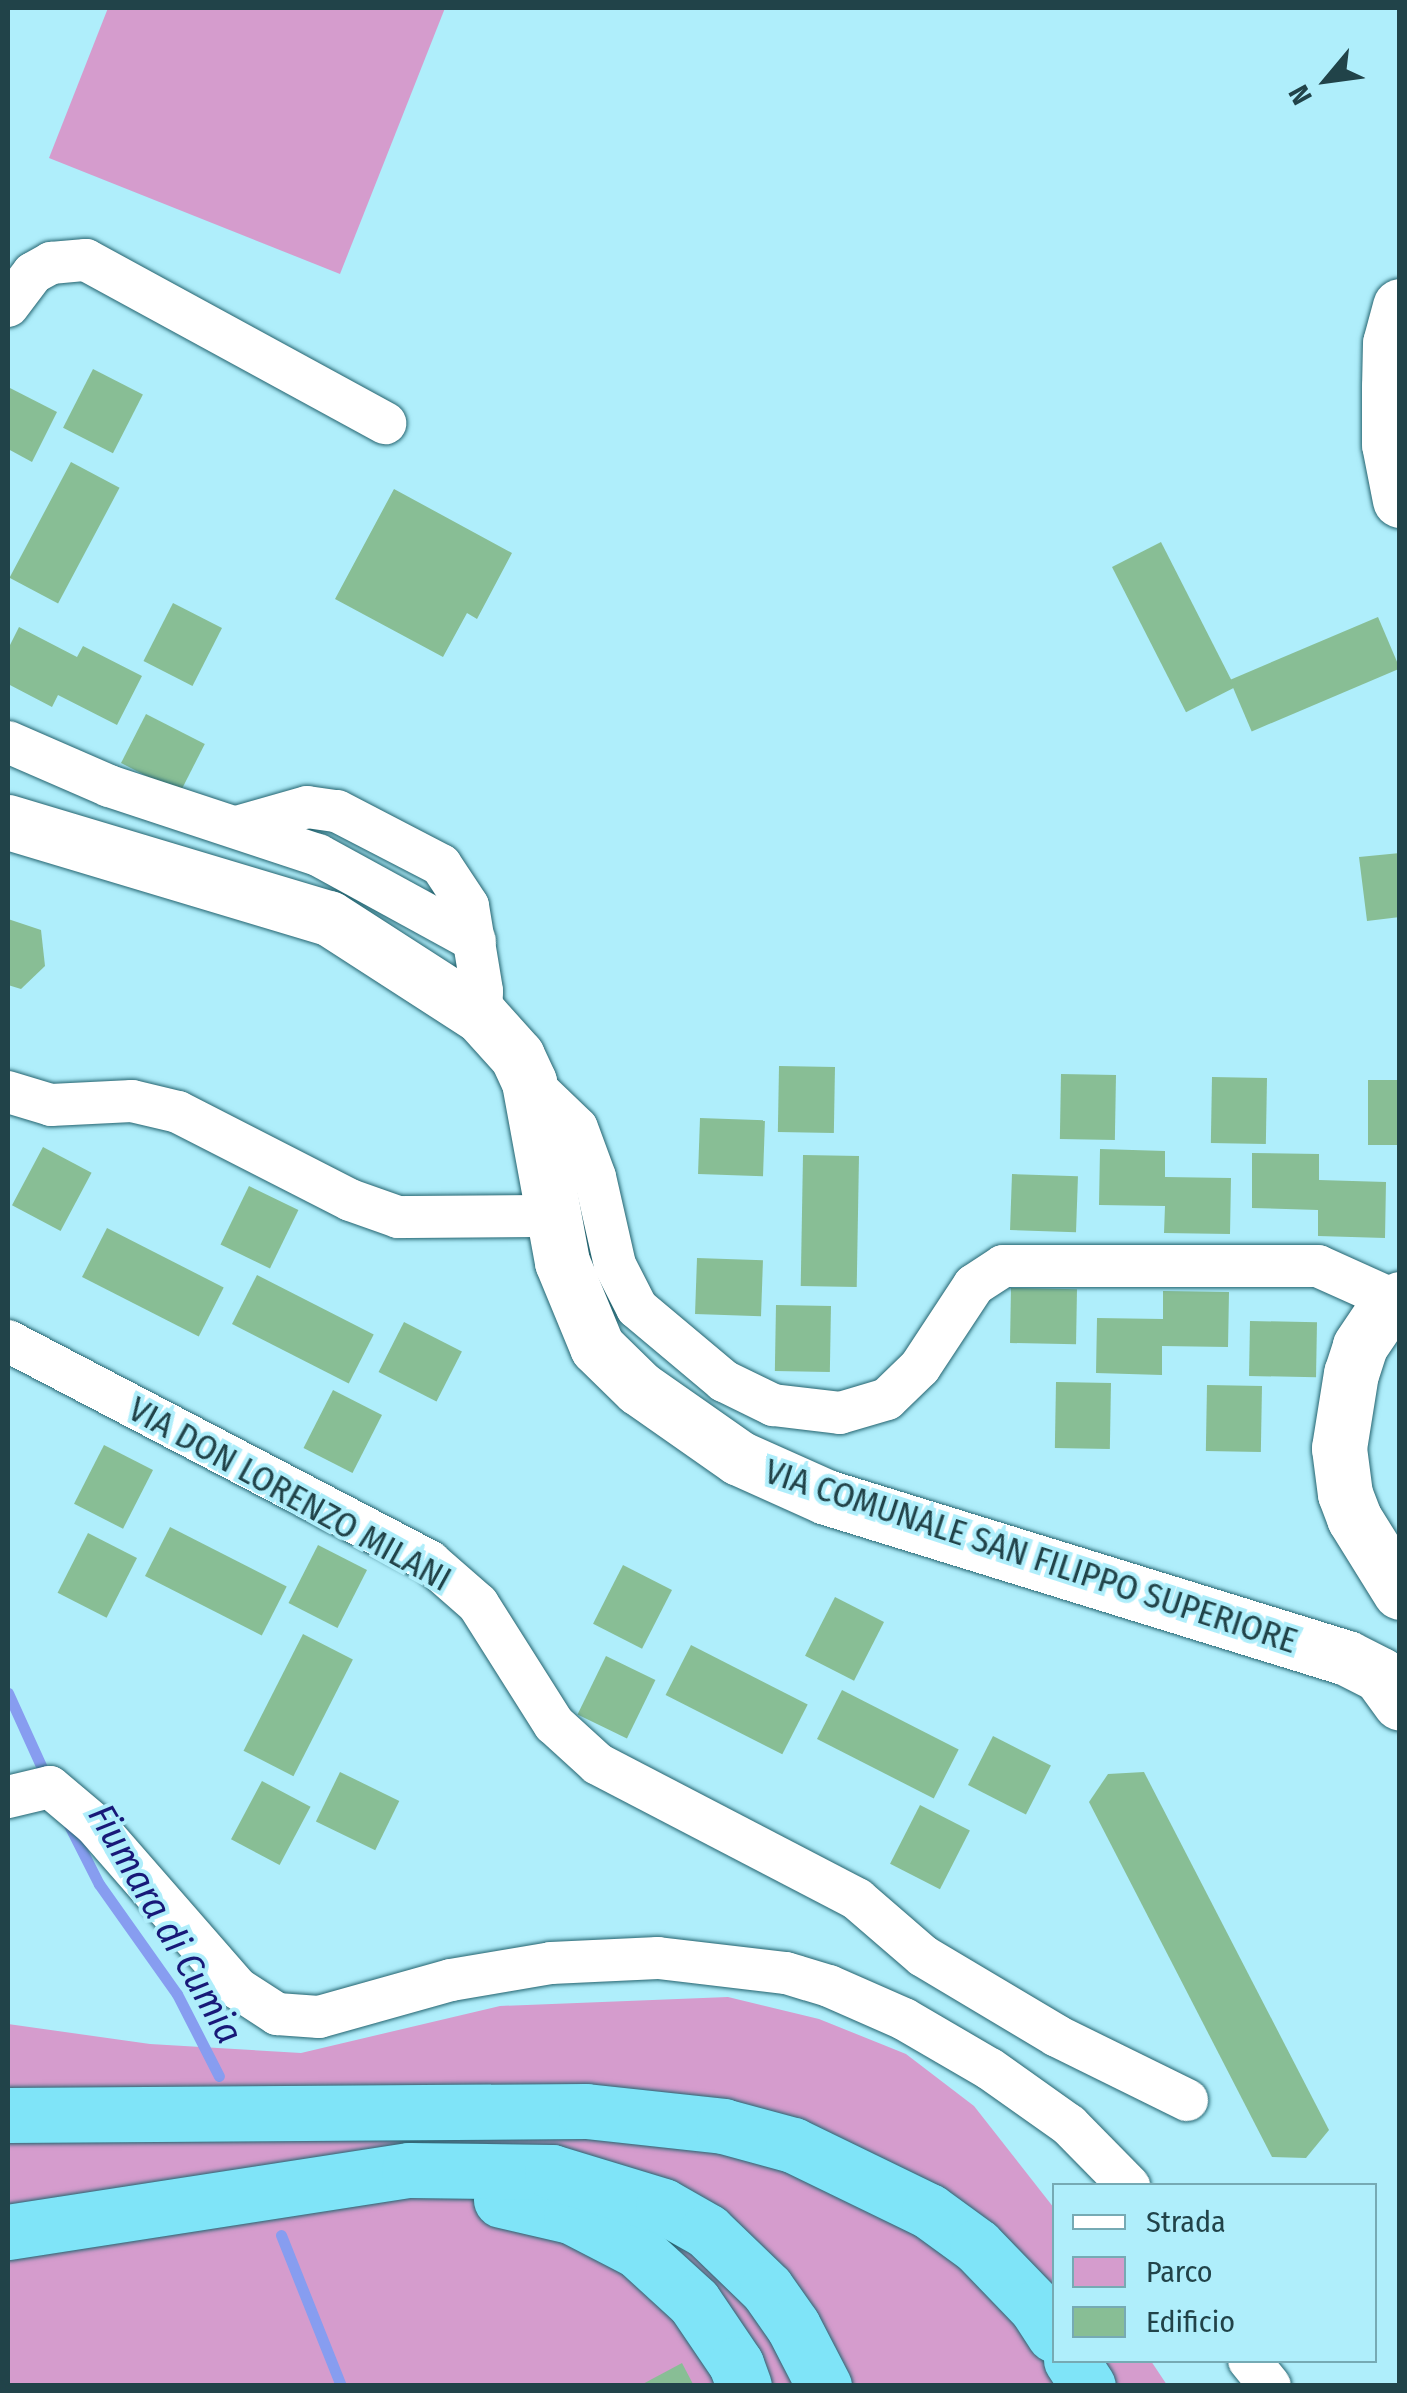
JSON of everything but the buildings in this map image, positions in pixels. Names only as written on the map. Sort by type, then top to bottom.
[{"type":"highway","points":[[8,2082],[201,2088],[583,2089],[728,2102],[847,2139],[946,2189],[996,2226],[1052,2288]]},
{"type":"highway","points":[[8,2115],[586,2111],[723,2126],[794,2145],[929,2211],[977,2246],[1036,2307],[1052,2332]]},
{"type":"highway","points":[[8,2232],[409,2170],[552,2172],[663,2206],[707,2231],[767,2289],[793,2326],[824,2386]]},
{"type":"highway","points":[[8,2258],[366,2201],[450,2196],[502,2200],[570,2216],[638,2250],[694,2302],[736,2364],[744,2386]]},
{"type":"highway","points":[[1073,2363],[1088,2386]]},
{"type":"highway","points":[[1103,2363],[1117,2386]]},
{"type":"street","points":[[8,306],[33,273],[50,263],[86,260],[384,422]]},
{"type":"street","points":[[1400,306],[1390,343],[1388,387],[1389,444],[1400,500]]},
{"type":"street","points":[[8,742],[109,786],[318,855],[475,941],[481,1016]]},
{"type":"street","name":"VIA COMUNALE SAN FILIPPO SUPERIORE","points":[[8,822],[329,918],[481,1016],[517,1056],[529,1082],[550,1216],[575,1298],[597,1347],[639,1388],[739,1458],[809,1491],[1347,1658],[1380,1674],[1400,1703]]},
{"type":"street","points":[[529,1082],[576,1128],[588,1153],[615,1265],[638,1308],[724,1381],[773,1405],[840,1413],[865,1410],[886,1399],[920,1367],[974,1285],[1003,1266],[1318,1266],[1398,1300],[1360,1346],[1345,1401],[1340,1448],[1341,1473],[1354,1518],[1400,1592]]},
{"type":"street","points":[[8,1092],[51,1104],[132,1101],[178,1112],[350,1200],[398,1218],[550,1216]]},
{"type":"street","name":"VIA DON LORENZO MILANI","points":[[8,1340],[430,1562],[478,1604],[554,1724],[598,1764],[857,1899],[923,1956],[1057,2036],[1188,2100]]},
{"type":"street","points":[[8,1797],[50,1787],[95,1826],[237,1988],[276,2014],[318,2017],[451,1980],[551,1964],[658,1958],[773,1971],[862,2000],[990,2069],[1069,2125],[1126,2183]]},
{"type":"street","points":[[1252,2363],[1270,2386]]},
{"type":"green space","points":[[108,8],[445,8],[340,274],[49,158]]},
{"type":"green space","points":[[728,1997],[819,2019],[906,2054],[974,2106],[1052,2205],[1052,2363],[1152,2363],[1167,2385],[8,2386],[8,2024],[150,2044],[301,2053],[500,2006]]},
{"type":"waterway","name":"Fiumara di Cumia","points":[[8,1693],[47,1779]]},
{"type":"waterway","name":"Fiumara di Cumia","points":[[68,1823],[99,1884],[177,1994],[219,2076]]},
{"type":"waterway","name":"Fiumara di Cumia","points":[[281,2235],[341,2386]]}]
